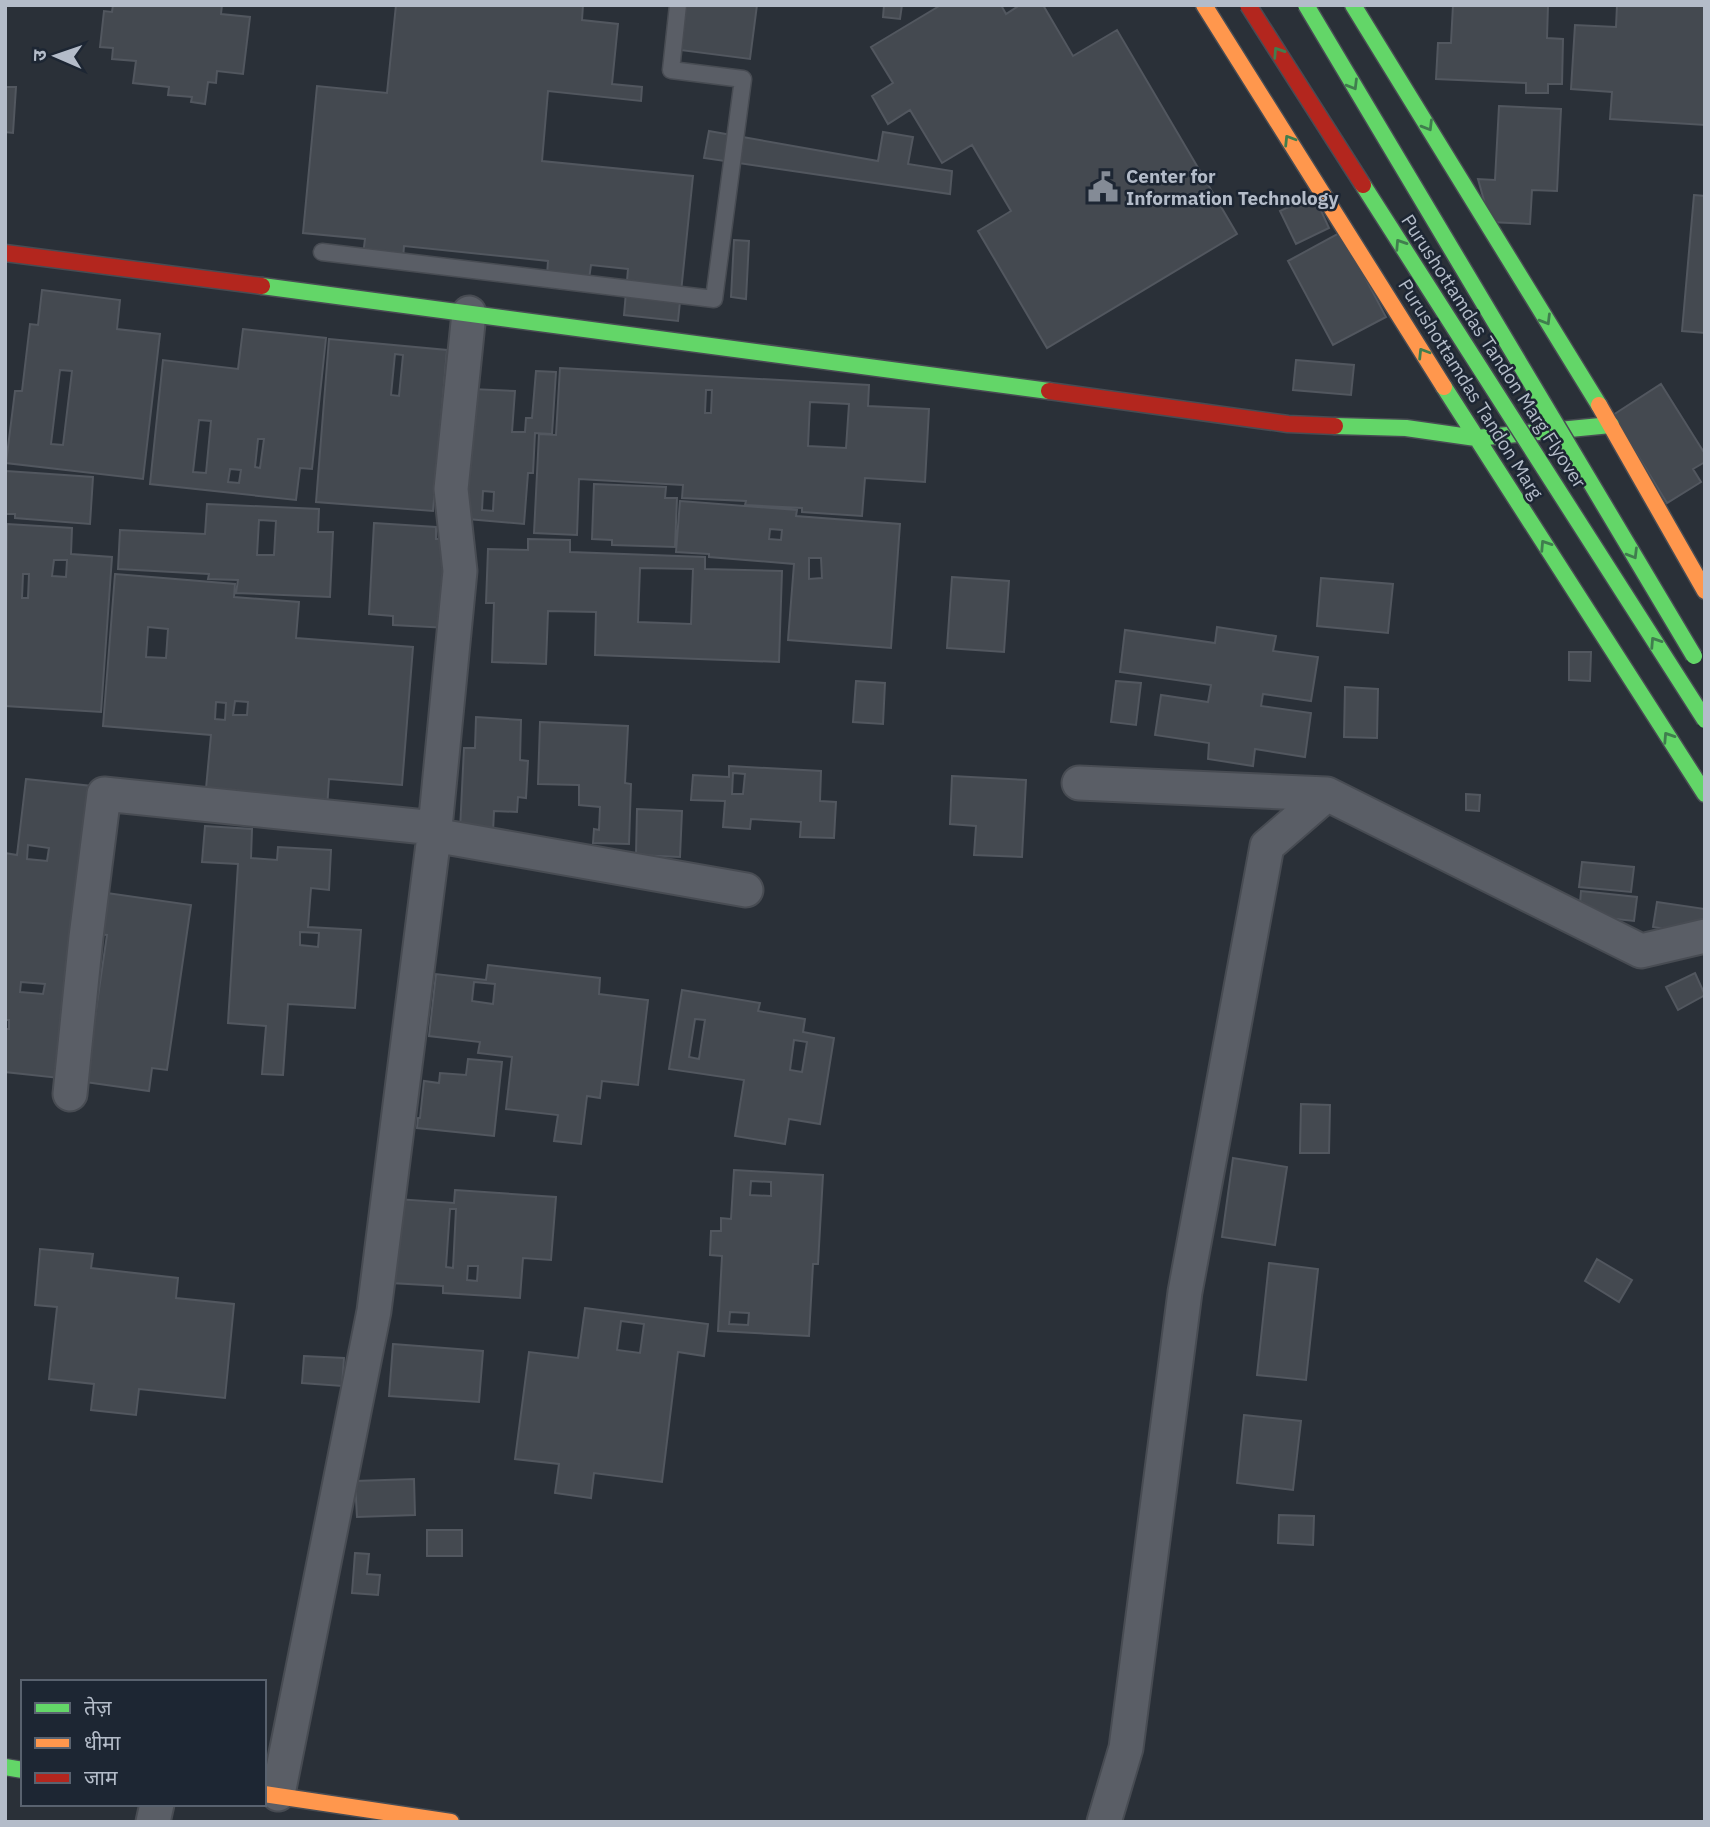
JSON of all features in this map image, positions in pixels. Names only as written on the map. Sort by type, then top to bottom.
[{"type":"main road","name":"Purushottamdas Tandon Marg","points":[[1204,5],[1476,438],[1705,794]]},
{"type":"main road","name":"Purushottamdas Tandon Marg Flyover","points":[[1248,5],[1705,720]]},
{"type":"main road","name":"Purushottamdas Tandon Marg Flyover","points":[[1306,5],[1705,674]]},
{"type":"main road","points":[[1353,5],[1611,425],[1705,591]]},
{"type":"main road","points":[[5,253],[1288,424],[1406,428],[1476,438],[1611,425]]},
{"type":"main road","points":[[271,1794],[451,1822]]},
{"type":"street","points":[[271,1794],[374,1311],[435,831],[460,571],[451,489],[469,313]]},
{"type":"street","points":[[1079,783],[1326,794],[1641,951],[1705,936]]},
{"type":"street","points":[[70,1094],[104,794],[435,831],[746,890]]},
{"type":"street","points":[[1104,1822],[1126,1748],[1185,1292],[1267,846],[1326,794]]},
{"type":"lane","points":[[322,251],[714,299],[743,79],[671,70],[678,5]]},
{"type":"building","points":[[113,5],[222,5],[221,14],[250,17],[243,74],[217,71],[216,83],[208,82],[205,104],[191,102],[192,97],[168,95],[169,87],[133,83],[136,61],[112,59],[113,48],[100,47],[104,11],[112,12]]},
{"type":"building","points":[[396,5],[583,5],[582,20],[618,24],[612,84],[642,87],[641,101],[548,91],[542,161],[693,176],[678,321],[624,315],[628,269],[591,265],[589,279],[547,275],[548,261],[404,246],[403,259],[363,255],[365,239],[303,233],[317,86],[387,93]]},
{"type":"building","points":[[686,5],[757,5],[750,59],[680,50]]},
{"type":"building","points":[[884,5],[902,5],[900,19],[883,17]]},
{"type":"building","name":"Center for Information Technology","points":[[941,5],[1001,5],[1006,14],[1020,5],[1043,5],[1073,56],[1117,30],[1237,234],[1047,348],[978,231],[1011,211],[972,145],[942,163],[910,110],[888,124],[872,96],[893,83],[871,47]]},
{"type":"building","points":[[1453,5],[1548,5],[1547,38],[1563,39],[1562,84],[1548,84],[1548,93],[1526,93],[1526,83],[1436,79],[1438,43],[1451,43]]},
{"type":"building","points":[[1617,5],[1705,5],[1705,125],[1610,119],[1612,92],[1571,89],[1575,25],[1616,27]]},
{"type":"building","points":[[5,87],[16,87],[13,133],[5,132]]},
{"type":"building","points":[[1499,106],[1561,109],[1557,191],[1532,190],[1530,224],[1490,222],[1478,179],[1495,180]]},
{"type":"building","points":[[709,131],[878,161],[883,132],[913,137],[908,164],[952,171],[950,194],[704,158]]},
{"type":"building","points":[[1314,195],[1329,228],[1296,244],[1280,211]]},
{"type":"building","points":[[1694,195],[1705,196],[1705,333],[1682,331]]},
{"type":"building","points":[[1341,232],[1386,317],[1333,345],[1288,261]]},
{"type":"building","points":[[734,240],[749,241],[746,299],[731,297]]},
{"type":"building","points":[[42,290],[120,300],[117,329],[160,334],[143,479],[6,463],[15,391],[22,391],[30,324],[38,325]],"holes":[[[60,370],[72,371],[63,445],[51,444]]]},
{"type":"building","points":[[243,329],[326,338],[312,469],[300,468],[296,500],[150,484],[163,360],[238,369]],"holes":[[[199,420],[211,421],[206,473],[193,472]],[[258,439],[264,439],[260,468],[255,467]],[[230,469],[241,470],[239,483],[228,482]]]},
{"type":"building","points":[[329,339],[447,350],[433,511],[316,502]],"holes":[[[395,354],[403,355],[399,396],[391,395]]]},
{"type":"building","points":[[1296,360],[1354,365],[1351,395],[1293,390]]},
{"type":"building","points":[[560,368],[869,385],[868,406],[929,409],[925,482],[865,478],[862,516],[802,512],[802,508],[745,505],[746,501],[682,498],[683,485],[579,479],[577,535],[534,533],[539,434],[556,435]],"holes":[[[706,390],[712,390],[711,413],[705,413]],[[810,402],[849,404],[846,448],[808,446]]]},
{"type":"building","points":[[536,371],[556,372],[552,434],[535,433],[533,473],[528,473],[524,524],[456,518],[472,389],[515,391],[512,432],[525,432],[526,418],[532,418]],"holes":[[[483,491],[494,492],[493,511],[482,510]]]},
{"type":"building","points":[[1661,384],[1705,454],[1705,462],[1693,469],[1701,482],[1667,503],[1613,415]]},
{"type":"building","points":[[6,471],[93,477],[90,524],[15,518],[15,514],[5,514]]},
{"type":"building","points":[[594,484],[666,487],[665,498],[677,498],[675,547],[612,545],[612,540],[592,539]]},
{"type":"building","points":[[680,501],[797,510],[796,516],[900,524],[891,648],[788,640],[794,564],[676,552]],"holes":[[[770,529],[782,530],[781,540],[769,539]],[[809,558],[821,558],[822,578],[809,579]]]},
{"type":"building","points":[[207,504],[319,509],[318,532],[333,532],[330,597],[236,593],[238,580],[208,579],[209,574],[118,569],[120,530],[205,534]],"holes":[[[259,520],[276,521],[274,555],[257,555]]]},
{"type":"building","points":[[374,523],[436,527],[436,539],[453,539],[448,628],[393,625],[393,616],[369,614]]},
{"type":"building","points":[[7,524],[72,528],[71,554],[112,557],[101,712],[5,706]],"holes":[[[54,560],[67,560],[66,577],[52,576]],[[23,574],[29,574],[28,598],[22,598]]]},
{"type":"building","points":[[528,539],[570,540],[570,552],[705,557],[705,569],[782,571],[779,662],[595,655],[596,612],[548,611],[546,664],[492,662],[494,603],[486,603],[488,549],[528,550]],"holes":[[[640,568],[693,569],[691,624],[638,622]]]},
{"type":"building","points":[[115,574],[235,584],[234,597],[299,602],[296,638],[413,647],[402,785],[329,779],[327,809],[205,799],[211,735],[103,726]],"holes":[[[148,627],[168,629],[166,658],[146,657]],[[235,701],[248,702],[247,715],[233,715]],[[216,702],[226,703],[225,720],[215,719]]]},
{"type":"building","points":[[952,577],[1009,581],[1004,652],[947,648]]},
{"type":"building","points":[[1321,578],[1393,584],[1388,633],[1317,626]]},
{"type":"building","points":[[1217,627],[1276,636],[1273,651],[1318,657],[1311,701],[1263,694],[1261,706],[1311,713],[1305,757],[1255,749],[1253,766],[1208,759],[1209,743],[1155,735],[1161,695],[1208,702],[1211,685],[1120,672],[1125,630],[1215,643]]},
{"type":"building","points":[[1569,652],[1591,652],[1590,681],[1569,680]]},
{"type":"building","points":[[856,681],[885,683],[883,724],[853,722]]},
{"type":"building","points":[[1116,681],[1141,683],[1136,725],[1111,722]]},
{"type":"building","points":[[1345,687],[1378,689],[1377,738],[1344,737]]},
{"type":"building","points":[[476,717],[521,720],[520,760],[528,761],[526,798],[518,797],[517,812],[494,811],[493,832],[460,830],[464,748],[475,748]]},
{"type":"building","points":[[540,722],[628,726],[625,783],[631,784],[629,844],[593,843],[594,829],[599,830],[600,807],[579,805],[579,785],[538,784]]},
{"type":"building","points":[[729,766],[821,771],[820,801],[836,802],[834,838],[800,837],[801,822],[751,819],[750,829],[723,827],[725,801],[691,800],[693,775],[729,777]],"holes":[[[733,773],[745,774],[743,794],[732,794]]]},
{"type":"building","points":[[952,776],[1026,780],[1022,857],[974,855],[976,826],[950,824]]},
{"type":"building","points":[[26,779],[92,786],[59,1078],[5,1072],[5,1029],[9,1029],[9,1020],[5,1020],[5,853],[17,855]],"holes":[[[28,845],[49,848],[47,861],[27,859]],[[21,982],[45,984],[43,994],[20,992]]]},
{"type":"building","points":[[1466,794],[1480,795],[1479,811],[1466,810]]},
{"type":"building","points":[[637,809],[682,811],[680,857],[636,855]]},
{"type":"building","points":[[205,826],[252,829],[251,858],[277,860],[278,847],[331,850],[329,890],[311,888],[308,927],[361,930],[355,1008],[288,1004],[283,1075],[262,1074],[266,1026],[228,1023],[238,864],[202,862]],"holes":[[[300,932],[319,933],[318,947],[300,945]]]},
{"type":"building","points":[[1582,862],[1634,867],[1631,892],[1579,887]]},
{"type":"building","points":[[1581,891],[1637,897],[1634,921],[1579,915]]},
{"type":"building","points":[[100,892],[191,905],[167,1070],[152,1068],[149,1091],[78,1081],[90,1051],[107,935],[94,934]]},
{"type":"building","points":[[1657,902],[1705,909],[1705,935],[1653,927]]},
{"type":"building","points":[[488,965],[600,978],[599,994],[648,1000],[638,1085],[602,1081],[600,1098],[587,1096],[581,1144],[554,1141],[558,1115],[506,1109],[512,1057],[478,1053],[480,1042],[429,1036],[436,974],[486,980]],"holes":[[[474,982],[495,984],[493,1004],[472,1001]]]},
{"type":"building","points":[[1695,973],[1705,995],[1678,1010],[1666,987]]},
{"type":"building","points":[[682,990],[760,1003],[758,1011],[805,1019],[803,1032],[834,1038],[820,1124],[789,1119],[785,1144],[735,1136],[744,1080],[669,1069]],"holes":[[[695,1019],[705,1020],[699,1059],[689,1057]],[[794,1040],[807,1042],[802,1072],[790,1070]]]},
{"type":"building","points":[[468,1059],[502,1062],[494,1136],[417,1128],[424,1081],[439,1083],[440,1073],[466,1075]]},
{"type":"building","points":[[1301,1104],[1330,1105],[1329,1153],[1300,1153]]},
{"type":"building","points":[[1233,1158],[1287,1167],[1275,1245],[1222,1237]]},
{"type":"building","points":[[734,1170],[823,1175],[818,1264],[813,1264],[809,1336],[718,1331],[722,1256],[710,1255],[711,1231],[721,1231],[721,1218],[731,1219]],"holes":[[[751,1181],[771,1182],[771,1196],[750,1195]],[[730,1312],[749,1313],[748,1325],[729,1324]]]},
{"type":"building","points":[[455,1190],[556,1197],[551,1260],[523,1258],[520,1298],[443,1293],[443,1286],[391,1283],[397,1199],[454,1203]],"holes":[[[450,1209],[456,1209],[453,1268],[446,1267]],[[468,1266],[478,1266],[477,1281],[467,1280]]]},
{"type":"building","points":[[40,1249],[93,1254],[91,1268],[178,1278],[176,1298],[234,1304],[225,1398],[139,1389],[136,1415],[91,1410],[94,1384],[49,1379],[57,1307],[35,1305]]},
{"type":"building","points":[[1597,1259],[1632,1280],[1619,1302],[1585,1281]]},
{"type":"building","points":[[1269,1263],[1318,1269],[1306,1380],[1257,1375]]},
{"type":"building","points":[[585,1308],[708,1324],[704,1356],[678,1352],[662,1482],[594,1473],[591,1498],[555,1493],[559,1464],[515,1459],[529,1352],[578,1358]],"holes":[[[621,1321],[644,1324],[640,1353],[617,1350]]]},
{"type":"building","points":[[393,1344],[483,1351],[479,1402],[389,1396]]},
{"type":"building","points":[[304,1356],[344,1358],[342,1386],[302,1383]]},
{"type":"building","points":[[1244,1415],[1301,1421],[1293,1490],[1237,1483]]},
{"type":"building","points":[[414,1479],[415,1515],[357,1517],[355,1481]]},
{"type":"building","points":[[1279,1515],[1314,1516],[1313,1545],[1278,1543]]},
{"type":"building","points":[[427,1530],[462,1530],[462,1556],[427,1556]]},
{"type":"building","points":[[355,1553],[369,1554],[367,1574],[380,1575],[378,1595],[352,1593]]},
{"type":"traffic: fast","points":[[1306,5],[1694,656]]},
{"type":"traffic: fast","points":[[1353,5],[1599,405]]},
{"type":"traffic: fast","points":[[1363,185],[1705,720]]},
{"type":"traffic: fast","points":[[262,286],[1049,391]]},
{"type":"traffic: fast","points":[[1444,387],[1705,794]]},
{"type":"traffic: fast","points":[[1335,426],[1406,428],[1476,438],[1611,425]]},
{"type":"traffic: fast","points":[[5,1767],[21,1770]]},
{"type":"traffic: slow","points":[[1204,5],[1444,387]]},
{"type":"traffic: slow","points":[[1599,405],[1705,591]]},
{"type":"traffic: slow","points":[[266,1794],[451,1822]]},
{"type":"traffic: jam","points":[[1248,5],[1363,185]]},
{"type":"traffic: jam","points":[[5,253],[262,286]]},
{"type":"traffic: jam","points":[[1049,391],[1288,424],[1335,426]]},
{"type":"place","name":"Center for Information Technology","points":[[1103,187]]}]
